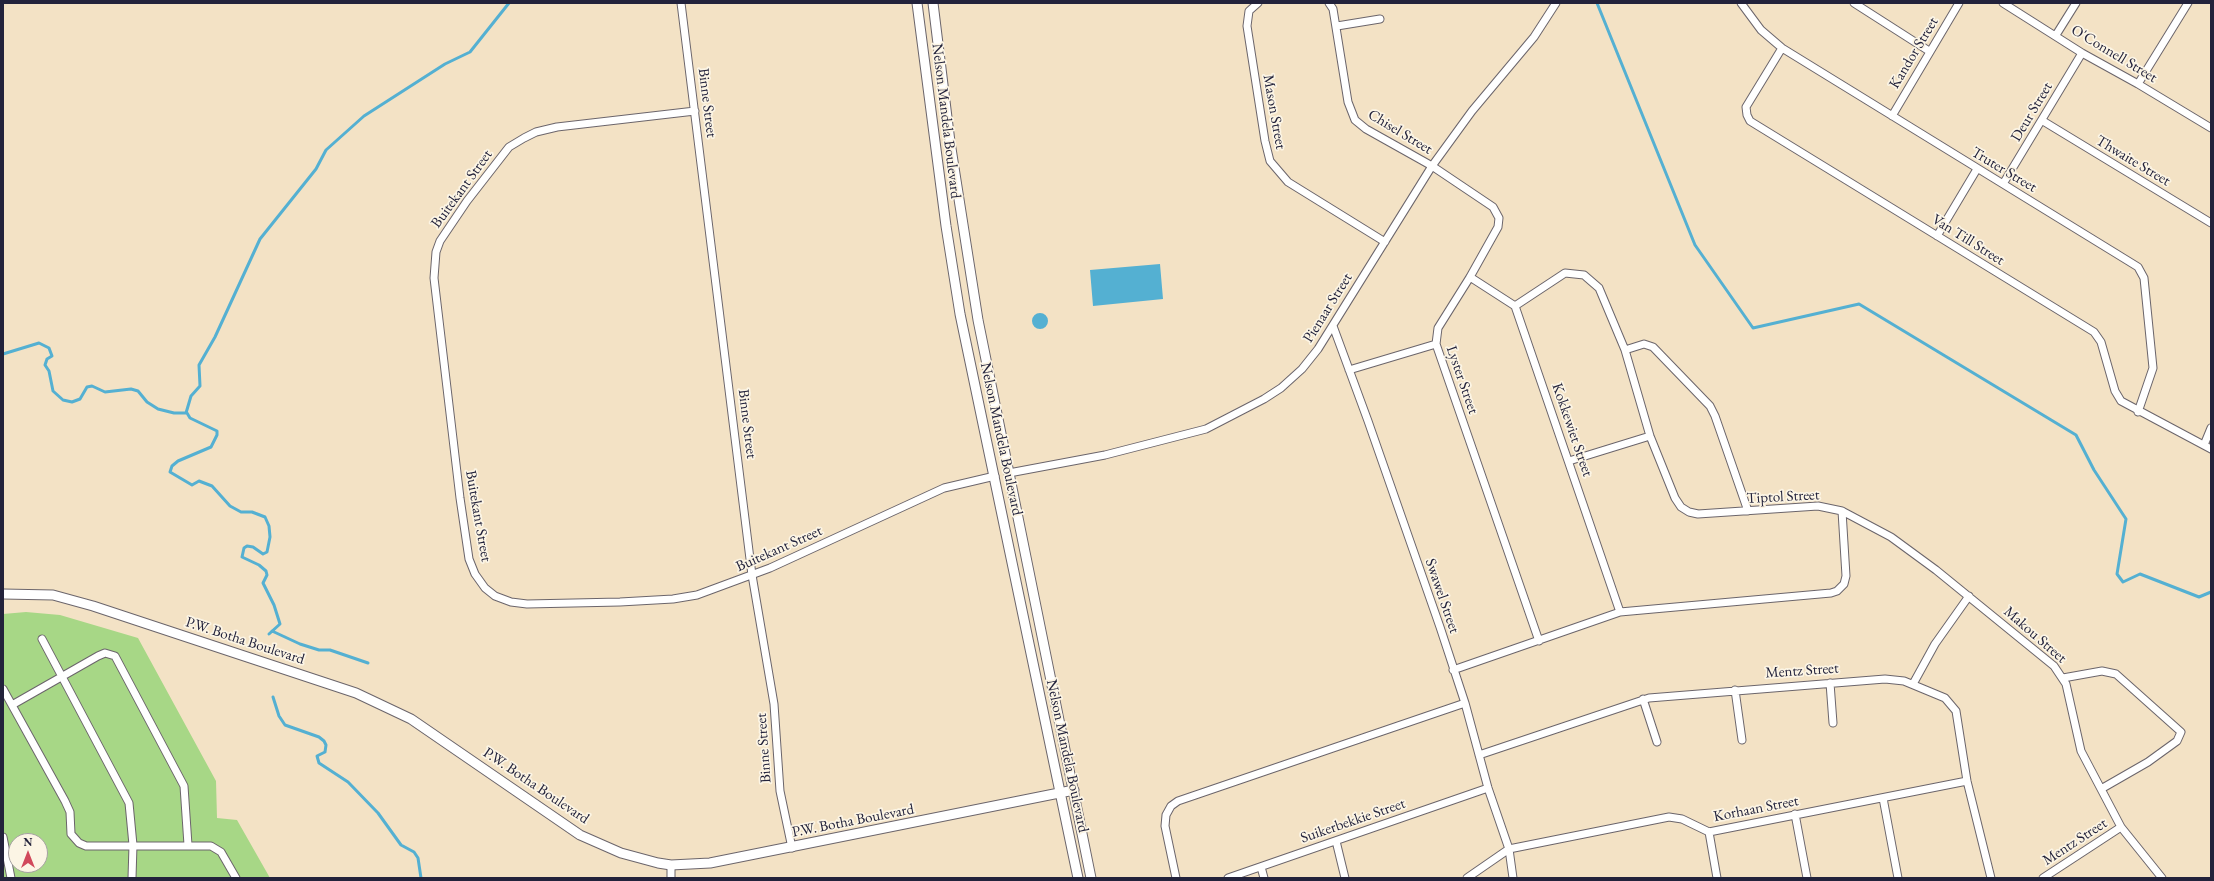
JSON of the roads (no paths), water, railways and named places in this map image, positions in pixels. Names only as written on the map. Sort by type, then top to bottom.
[{"type":"street","name":"Binne Street","points":[[681,3],[752,575],[774,704],[780,791],[792,848]]},
{"type":"street","name":"Nelson Mandela Boulevard","points":[[917,3],[946,226],[972,376],[996,476],[1078,878]]},
{"type":"street","name":"Nelson Mandela Boulevard","points":[[933,3],[950,142],[978,320],[1091,878]]},
{"type":"street","name":"Mason Street","points":[[1258,3],[1249,11],[1247,26],[1265,141],[1270,161],[1288,182],[1385,242]]},
{"type":"street","name":"Chisel Street","points":[[1329,3],[1334,10],[1348,102],[1356,120],[1366,129],[1432,166]]},
{"type":"street","name":"Pienaar Street","points":[[1009,473],[1105,455],[1206,429],[1264,399],[1281,388],[1307,362],[1333,326],[1432,166],[1472,111],[1534,37],[1556,3]]},
{"type":"street","name":"Truter Street","points":[[1741,3],[1761,30],[1782,48],[2142,271],[2153,368],[2138,412]]},
{"type":"street","points":[[1854,3],[1929,51]]},
{"type":"street","name":"Kandor Street","points":[[1892,116],[1929,51],[1959,3]]},
{"type":"street","name":"O'Connell Street","points":[[2003,3],[2056,35],[2082,53],[2138,84],[2211,128]]},
{"type":"street","points":[[2056,35],[2076,3]]},
{"type":"street","points":[[2138,84],[2188,3]]},
{"type":"street","points":[[1337,26],[1380,19]]},
{"type":"street","name":"Van Till Street","points":[[1782,48],[1746,107],[1750,121],[2096,334],[2101,342],[2118,397],[2126,405],[2138,412],[2211,449]]},
{"type":"street","name":"Deur Street","points":[[2003,184],[2082,53]]},
{"type":"street","name":"Buitekant Street","points":[[695,112],[557,127],[536,132],[510,147],[447,230],[436,252],[434,278],[456,471],[469,559],[475,574],[485,588],[495,596],[510,602],[527,604],[673,599],[697,595],[752,575],[931,493],[966,481],[996,476]]},
{"type":"street","name":"Thwaite Street","points":[[2042,121],[2211,223]]},
{"type":"street","name":"Lyster Street","points":[[1432,166],[1493,207],[1498,214],[1498,227],[1470,277],[1438,328],[1436,344],[1539,641]]},
{"type":"street","points":[[1937,236],[1977,169]]},
{"type":"street","name":"Tiptol Street","points":[[1514,306],[1560,275],[1579,273],[1591,279],[1603,294],[1625,350],[1650,436],[1675,498],[1681,507],[1688,512],[1698,514],[1818,506],[1842,511]]},
{"type":"street","points":[[1470,277],[1514,306]]},
{"type":"street","name":"Kokkewiet Street","points":[[1514,306],[1569,461],[1620,612]]},
{"type":"street","name":"Swawel Street","points":[[1333,326],[1464,703],[1488,788],[1509,849],[1513,878]]},
{"type":"street","points":[[1349,370],[1436,344]]},
{"type":"street","points":[[1625,350],[1644,344],[1653,347],[1710,406],[1715,416],[1748,511]]},
{"type":"street","points":[[2204,445],[2211,428]]},
{"type":"street","points":[[1569,461],[1650,436]]},
{"type":"street","points":[[996,476],[1009,473]]},
{"type":"street","points":[[1453,670],[1620,612],[1831,593],[1837,591],[1844,584],[1846,576],[1842,511]]},
{"type":"street","name":"Makou Street","points":[[1842,511],[1891,537],[1969,596],[2054,666],[2063,678],[2070,694],[2077,739],[2101,789],[2121,827],[2162,878]]},
{"type":"street","name":"P.W. Botha Boulevard","points":[[3,594],[53,596],[93,606],[356,692],[411,719],[580,834],[621,853],[671,864],[710,863],[792,848],[1074,790]]},
{"type":"street","points":[[1913,684],[1935,644],[1969,596]]},
{"type":"street","points":[[1028,636],[1042,634]]},
{"type":"street","points":[[42,639],[129,802],[133,845],[132,878]]},
{"type":"street","points":[[12,705],[105,653],[115,656],[184,786],[188,845]]},
{"type":"street","points":[[2063,678],[2102,671],[2116,674],[2181,732],[2178,741],[2148,762],[2101,789]]},
{"type":"street","name":"Mentz Street","points":[[1479,756],[1643,699],[1830,682],[1885,679],[1904,681],[1945,698],[1953,707],[1967,781],[1991,878]]},
{"type":"street","points":[[1830,682],[1833,723]]},
{"type":"street","points":[[3,689],[70,812],[71,834],[74,839],[86,846],[204,844],[217,848],[236,878]]},
{"type":"street","points":[[1735,690],[1742,740]]},
{"type":"street","points":[[1643,699],[1657,742]]},
{"type":"street","points":[[1176,878],[1164,826],[1166,815],[1171,806],[1178,801],[1464,703]]},
{"type":"street","name":"Korhaan Street","points":[[1467,878],[1509,849],[1669,817],[1682,819],[1709,832],[1967,781]]},
{"type":"street","name":"Suikerbekkie Street","points":[[1228,878],[1488,788]]},
{"type":"street","points":[[1883,798],[1898,878]]},
{"type":"street","points":[[1795,814],[1807,878]]},
{"type":"street","name":"Mentz Street","points":[[2042,878],[2121,827]]},
{"type":"street","points":[[1709,832],[1717,878]]},
{"type":"street","points":[[3,837],[11,878]]},
{"type":"street","points":[[1336,841],[1345,878]]},
{"type":"street","points":[[671,864],[671,878]]},
{"type":"street","points":[[1261,867],[1264,878]]},
{"type":"water","points":[[1160,264],[1163,299],[1093,306],[1090,270]]},
{"type":"water","points":[[1037,313],[1043,313],[1048,318],[1046,327],[1043,329],[1037,329],[1032,324],[1032,318]]},
{"type":"waterway","points":[[186,413],[191,396],[200,386],[199,365],[215,337],[260,239],[316,169],[326,150],[364,116],[445,64],[470,52],[509,3]]},
{"type":"waterway","points":[[1597,3],[1695,245],[1753,328],[1859,304],[2076,435],[2094,470],[2126,519],[2117,574],[2123,582],[2140,574],[2199,597],[2211,592]]},
{"type":"waterway","points":[[3,354],[39,343],[49,348],[52,356],[47,359],[45,365],[49,371],[53,391],[63,400],[72,402],[80,399],[87,387],[92,386],[105,392],[131,389],[138,391],[147,402],[158,409],[174,413],[187,413],[190,418],[217,431],[217,435],[211,447],[178,461],[172,466],[170,472],[192,485],[199,481],[212,486],[230,506],[241,512],[252,512],[265,517],[269,526],[270,537],[267,552],[263,554],[253,547],[247,546],[244,548],[242,557],[259,565],[266,571],[267,575],[263,583],[274,605],[280,624],[269,634]]},
{"type":"waterway","points":[[272,631],[300,644],[319,650],[330,650],[368,663]]},
{"type":"waterway","points":[[273,697],[279,716],[285,725],[319,737],[324,741],[326,745],[325,752],[317,756],[319,763],[348,782],[378,813],[401,845],[414,852],[418,858],[421,878]]}]
